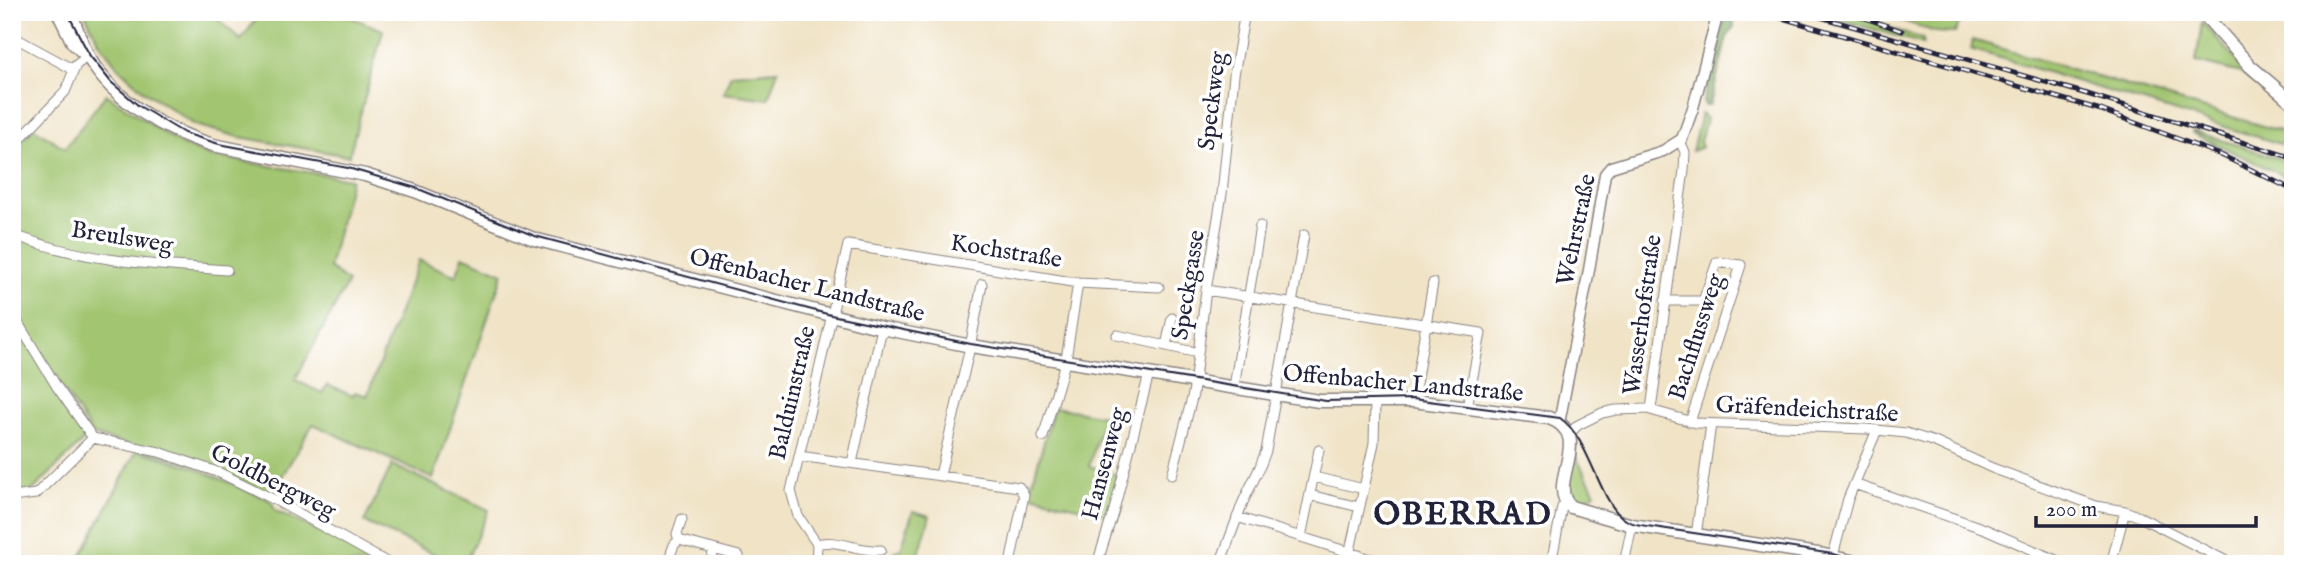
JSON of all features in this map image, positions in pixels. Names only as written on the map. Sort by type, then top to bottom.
[{"type":"main road","name":"Offenbacher Landstraße","points":[[58,12],[73,43],[88,56],[110,84],[138,108],[171,129],[230,149],[365,175],[415,191],[534,239],[831,317],[971,346],[1327,402],[1413,401],[1545,417],[1559,423]]},
{"type":"main road","name":"Offenbacher Landstraße","points":[[70,12],[88,56]]},
{"type":"main road","points":[[2202,12],[2250,66],[2293,103]]},
{"type":"main road","points":[[2213,12],[2257,62],[2293,92]]},
{"type":"main road","points":[[1559,423],[1568,435],[1569,451],[1563,491],[1566,503],[1578,510],[1628,524],[1865,564]]},
{"type":"street","name":"Speckweg","points":[[1222,194],[1234,75],[1245,12]]},
{"type":"street","points":[[1680,141],[1687,130],[1718,13]]},
{"type":"street","points":[[12,36],[74,70]]},
{"type":"street","points":[[12,146],[65,92],[74,70],[88,56]]},
{"type":"street","name":"Wasserhofstraße","points":[[1568,435],[1578,425],[1602,413],[1651,409],[1685,152],[1680,141]]},
{"type":"street","name":"Wehrstraße","points":[[1559,423],[1590,270],[1605,174],[1611,167],[1663,151],[1680,141]]},
{"type":"street","name":"Speckgasse","points":[[1172,475],[1195,381],[1206,290],[1222,194]]},
{"type":"street","points":[[1234,387],[1259,226]]},
{"type":"street","name":"Breulsweg","points":[[12,234],[75,252],[118,260],[227,270]]},
{"type":"street","points":[[1220,564],[1266,451],[1304,235]]},
{"type":"street","name":"Balduinstraße","points":[[817,544],[798,516],[791,491],[848,245]]},
{"type":"street","name":"Kochstraße","points":[[848,245],[1078,283],[1159,287]]},
{"type":"street","name":"Bachflussweg","points":[[1665,300],[1703,301],[1717,262],[1741,265],[1690,422]]},
{"type":"street","points":[[1043,437],[1065,361],[1078,283]]},
{"type":"street","points":[[1413,401],[1433,283]]},
{"type":"street","points":[[940,475],[971,346],[982,284]]},
{"type":"street","points":[[1206,290],[1481,333],[1467,408]]},
{"type":"street","points":[[12,313],[57,387],[93,438],[36,494],[12,497]]},
{"type":"street","points":[[1166,346],[1172,318]]},
{"type":"street","points":[[852,463],[881,328]]},
{"type":"street","points":[[1117,335],[1198,354]]},
{"type":"street","name":"Hansenweg","points":[[1097,564],[1114,510],[1149,374]]},
{"type":"street","points":[[1347,564],[1374,443],[1375,402]]},
{"type":"street","name":"Gräfendeichstraße","points":[[1651,409],[1690,422],[1877,430],[1920,437],[1992,468],[2096,506],[2125,511],[2231,564]]},
{"type":"street","points":[[1696,536],[1711,424]]},
{"type":"street","points":[[1826,558],[1877,430]]},
{"type":"street","name":"Goldbergweg","points":[[93,438],[159,452],[220,473],[275,500],[390,564]]},
{"type":"street","points":[[1301,537],[1319,450]]},
{"type":"street","points":[[799,456],[1014,485],[1023,491],[1024,495],[1010,564]]},
{"type":"street","points":[[1314,477],[1364,489]]},
{"type":"street","points":[[1854,484],[1984,529],[2065,564]]},
{"type":"street","points":[[1310,495],[1359,507]]},
{"type":"street","points":[[1551,564],[1562,507],[1566,503]]},
{"type":"street","points":[[2111,564],[2125,511]]},
{"type":"street","points":[[1237,517],[1387,564]]},
{"type":"street","points":[[679,540],[677,534],[682,519]]},
{"type":"street","points":[[1624,564],[1628,524]]},
{"type":"street","points":[[679,540],[739,556]]},
{"type":"street","points":[[667,564],[674,545],[679,540]]},
{"type":"street","points":[[816,564],[817,544],[826,542],[868,551],[881,550]]},
{"type":"street","points":[[710,564],[714,550]]},
{"type":"green space","points":[[84,12],[210,12],[241,40],[261,12],[338,12],[383,30],[349,156],[239,137],[195,125],[144,91],[119,68],[99,42]]},
{"type":"green space","points":[[1815,12],[1843,12],[1923,39],[1923,44]]},
{"type":"green space","points":[[1878,12],[1964,12],[1955,33],[1935,32]]},
{"type":"green space","points":[[1726,15],[1733,18],[1734,27],[1727,37],[1710,104],[1706,106],[1703,102]]},
{"type":"green space","points":[[2202,22],[2250,74],[2293,110],[2293,115],[2241,73],[2196,62]]},
{"type":"green space","points":[[1973,40],[2293,135],[2293,148],[1971,49]]},
{"type":"green space","points":[[778,70],[768,99],[723,93],[731,74]]},
{"type":"green space","points":[[106,94],[179,143],[209,156],[351,179],[329,268],[348,282],[295,380],[322,393],[327,385],[353,396],[355,392],[367,396],[419,260],[456,276],[463,256],[503,273],[433,479],[313,424],[271,495],[222,472],[93,435],[12,310],[12,150],[34,128],[65,148]]},
{"type":"green space","points":[[1701,114],[1706,119],[1700,142],[1702,147],[1692,151]]},
{"type":"green space","points":[[2193,131],[2293,163],[2293,180],[2192,133]]},
{"type":"green space","points":[[12,317],[89,435],[32,491],[12,494]]},
{"type":"green space","points":[[1054,407],[1104,416],[1089,466],[1117,475],[1120,480],[1110,516],[1029,494]]},
{"type":"green space","points":[[137,450],[196,468],[270,500],[276,511],[385,564],[77,564]]},
{"type":"green space","points":[[1574,453],[1595,493],[1579,503],[1569,495]]},
{"type":"green space","points":[[392,465],[489,510],[465,564],[456,564],[364,522]]},
{"type":"green space","points":[[913,511],[930,516],[916,564],[895,564],[893,552],[901,549]]},
{"type":"tram line","points":[[67,12],[90,56],[111,82],[139,106],[184,133],[219,144],[348,168],[416,188],[535,236],[831,315],[971,344],[1326,401],[1413,399],[1560,418],[1580,441],[1609,501],[1628,521],[1833,554],[1873,564]]},
{"type":"railway","points":[[1761,12],[2101,110],[2221,155],[2293,190]]},
{"type":"railway","points":[[1803,12],[2087,94],[2293,158]]},
{"type":"railway","points":[[1848,12],[1902,31]]},
{"type":"district","name":"OBERRAD","points":[[1463,515]]}]
